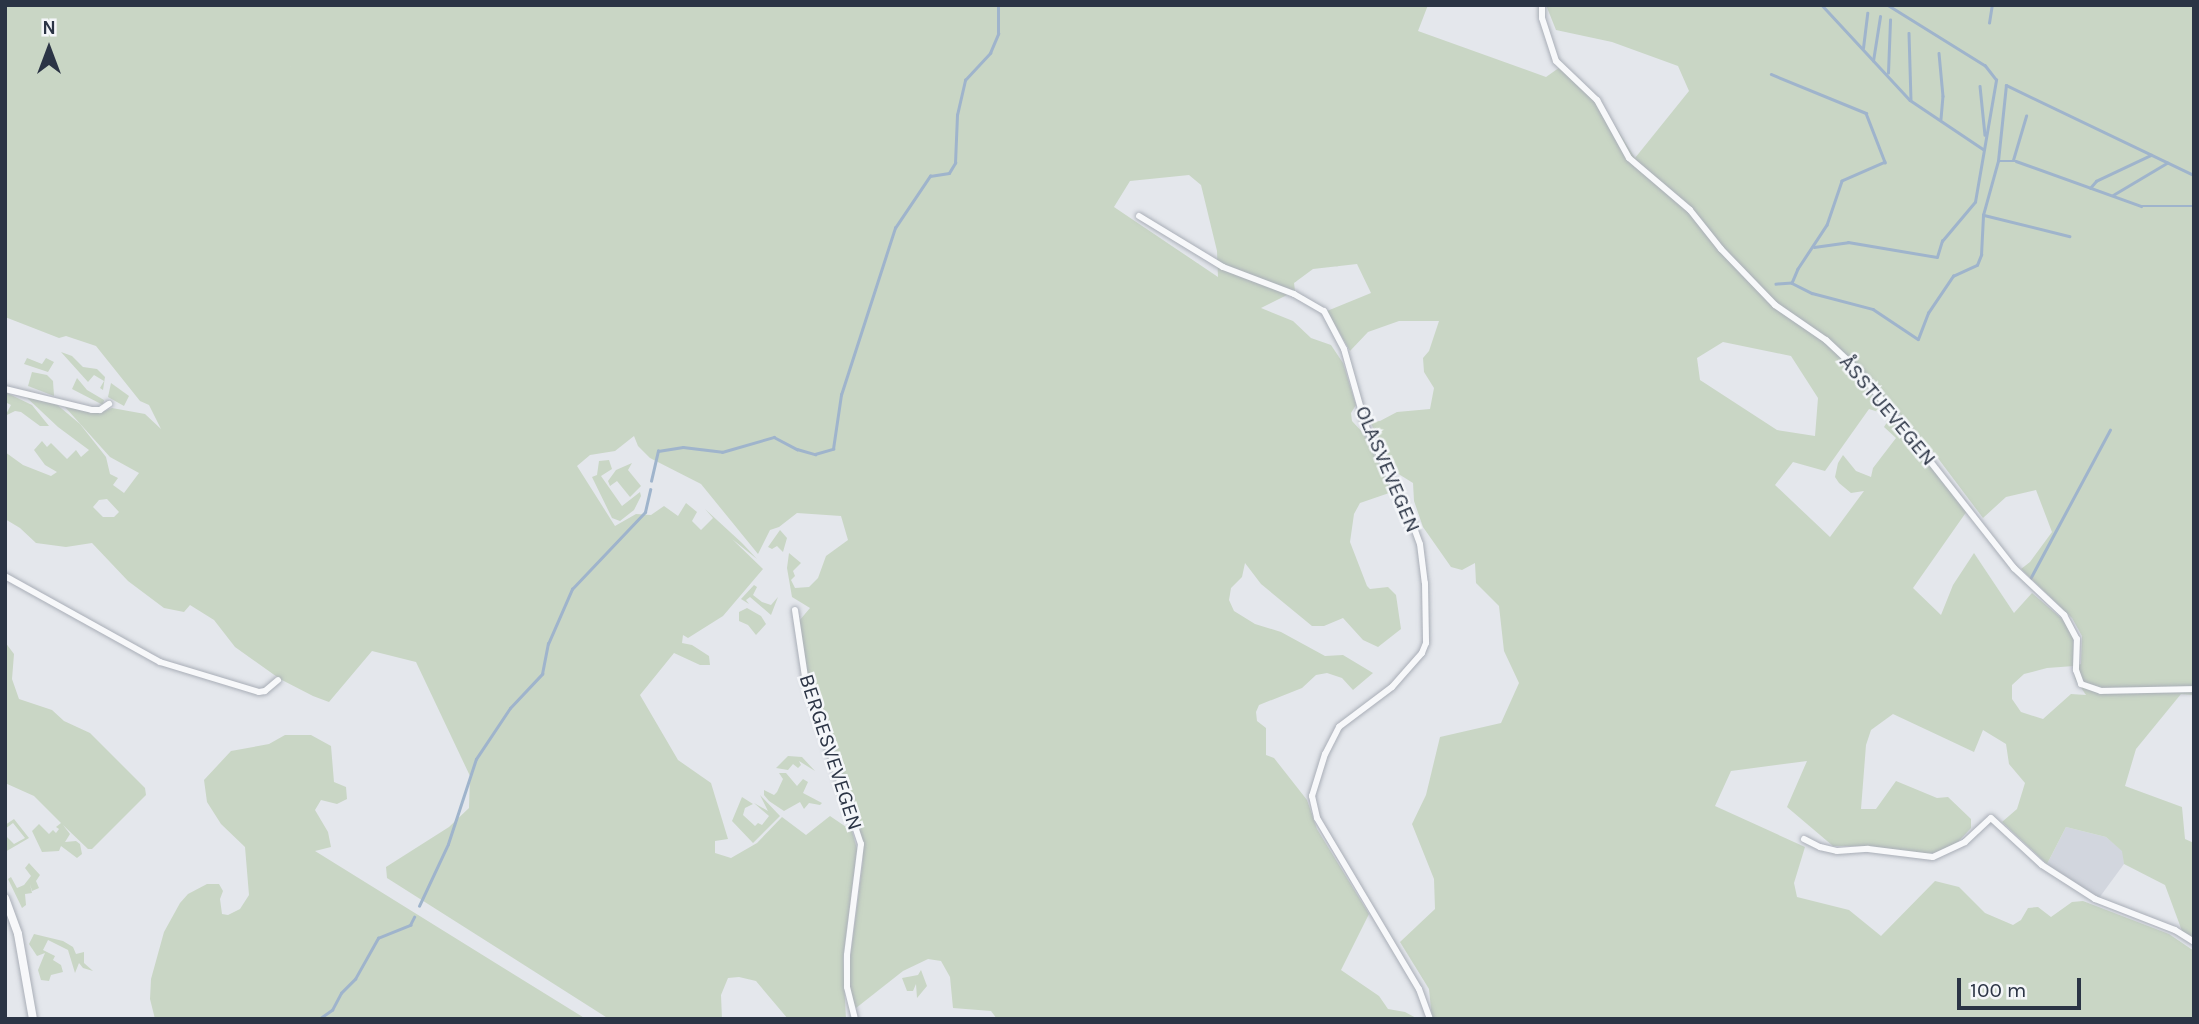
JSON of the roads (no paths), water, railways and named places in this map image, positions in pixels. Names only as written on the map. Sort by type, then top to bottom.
[{"type":"street","name":"ÅSSTUEVEGEN","points":[[1542,5],[1542,18],[1556,61],[1597,100],[1629,158],[1690,210],[1721,249],[1775,305],[1826,340],[1859,371],[2014,568],[2064,615],[2077,639],[2076,670],[2081,684],[2101,691],[2194,689]]},
{"type":"street","name":"OLASVEVEGEN","points":[[1139,216],[1223,267],[1294,294],[1324,311],[1344,349],[1366,427],[1413,524],[1420,544],[1425,583],[1426,643],[1422,653],[1392,687],[1353,712],[1339,727],[1325,754],[1312,796],[1317,818],[1419,989],[1430,1019]]},
{"type":"street","points":[[5,389],[92,410],[100,410],[109,404]]},
{"type":"street","points":[[5,576],[160,662],[259,692],[265,691],[278,680]]},
{"type":"street","name":"BERGESVEVEGEN","points":[[795,610],[805,677],[861,844],[847,955],[849,1002],[856,1019]]},
{"type":"street","points":[[1804,839],[1836,851],[1868,849],[1933,857],[1965,842],[1991,818],[2042,865],[2095,900],[2175,930],[2194,942]]},
{"type":"street","points":[[5,898],[18,934],[33,1019]]},
{"type":"waterway","points":[[651,481],[658,451],[683,447],[722,452],[774,437],[797,449],[815,454],[833,449],[841,395],[895,228],[930,176],[949,173],[955,163],[957,115],[965,80],[990,53],[998,34],[998,5]]},
{"type":"waterway","points":[[1822,5],[1910,100],[1983,149]]},
{"type":"waterway","points":[[1814,247],[1848,242],[1937,257],[1942,241],[1975,202],[1996,80],[1985,66],[1887,5]]},
{"type":"waterway","points":[[1989,23],[1992,5]]},
{"type":"waterway","points":[[1863,48],[1867,13]]},
{"type":"waterway","points":[[1873,61],[1880,17]]},
{"type":"waterway","points":[[1888,73],[1890,20]]},
{"type":"waterway","points":[[1909,33],[1911,99]]},
{"type":"waterway","points":[[1939,53],[1943,96],[1941,119]]},
{"type":"waterway","points":[[1771,74],[1866,113],[1885,162],[1842,181],[1827,225],[1792,283],[1776,284]]},
{"type":"waterway","points":[[1792,283],[1812,293],[1873,309],[1918,339],[1928,313],[1953,276],[1977,265],[1981,255],[1983,215],[1998,161],[2006,85],[2194,175]]},
{"type":"waterway","points":[[1980,86],[1985,135]]},
{"type":"waterway","points":[[2013,160],[2026,116]]},
{"type":"waterway","points":[[2090,188],[2096,181],[2151,155]]},
{"type":"waterway","points":[[1998,161],[2016,161],[2141,206],[2194,206]]},
{"type":"waterway","points":[[2113,195],[2167,163]]},
{"type":"waterway","points":[[1984,215],[2069,236]]},
{"type":"waterway","points":[[2030,579],[2110,430]]},
{"type":"waterway","points":[[419,906],[448,844],[476,759],[510,708],[542,674],[548,644],[572,589],[645,512],[650,490]]},
{"type":"waterway","points":[[319,1019],[332,1010],[341,993],[355,979],[378,938],[410,925],[414,917]]}]
